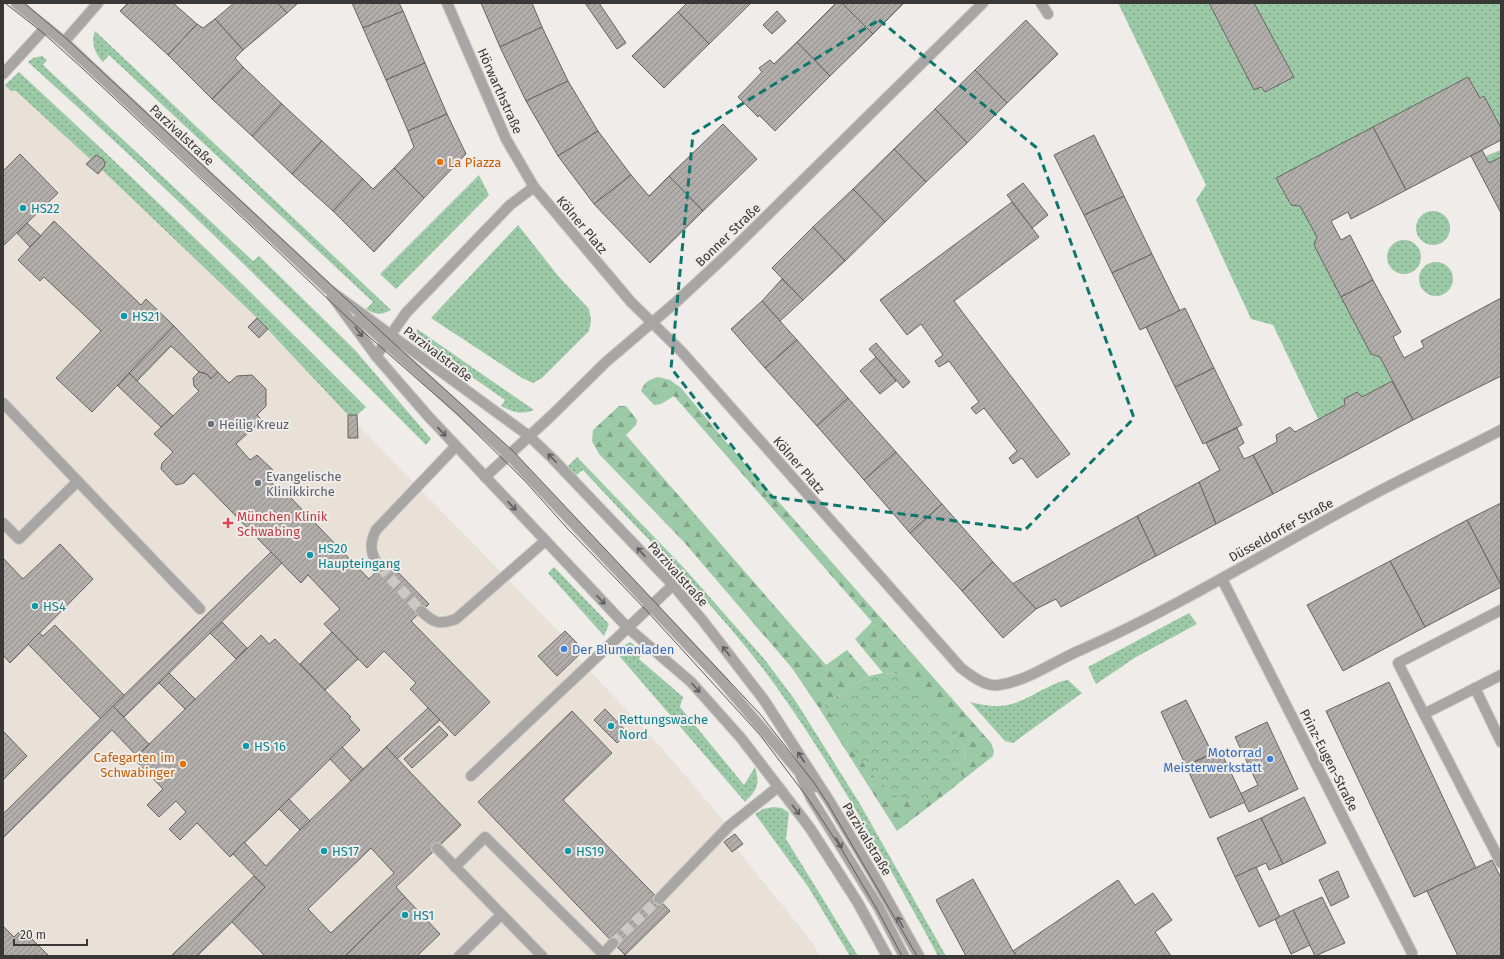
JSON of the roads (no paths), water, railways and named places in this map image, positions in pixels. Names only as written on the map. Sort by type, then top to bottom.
[{"type":"street","name":"Parzivalstraße","points":[[16,3],[64,42],[328,290],[388,339],[529,436],[552,458],[673,586],[708,627],[764,700],[830,802],[873,874],[919,956]]},
{"type":"street","points":[[64,42],[98,3]]},
{"type":"street","name":"Hörwarthstraße","points":[[447,3],[506,139],[534,187]]},
{"type":"street","name":"Bonner Straße","points":[[485,477],[552,416],[606,362],[652,323],[732,250],[983,3]]},
{"type":"street","points":[[1041,3],[1048,14]]},
{"type":"street","points":[[3,74],[46,27]]},
{"type":"street","points":[[376,356],[406,313],[510,205],[534,187]]},
{"type":"street","name":"Kölner Platz","points":[[534,187],[631,302],[681,351],[961,668],[979,681],[997,685],[1016,682],[1074,653]]},
{"type":"street","name":"Parzivalstraße","points":[[328,290],[376,356],[428,416],[544,541],[627,627],[691,682],[741,738],[810,828],[858,903],[887,956]]},
{"type":"street","points":[[388,339],[509,455],[721,680],[800,772],[830,802]]},
{"type":"street","points":[[3,403],[200,609]]},
{"type":"street","name":"Düsseldorfer Straße","points":[[1074,653],[1111,636],[1222,579],[1359,502],[1501,430]]},
{"type":"street","points":[[380,567],[370,551],[372,538],[376,530],[456,446]]},
{"type":"street","points":[[3,523],[18,539],[78,481]]},
{"type":"street","points":[[421,611],[436,622],[445,623],[456,619],[544,541]]},
{"type":"street","name":"Prinz-Eugen-Straße","points":[[1222,579],[1412,953]]},
{"type":"street","points":[[471,776],[627,627],[673,586]]},
{"type":"street","points":[[1501,610],[1398,663],[1501,863]]},
{"type":"street","points":[[1424,714],[1501,675]]},
{"type":"street","points":[[1475,688],[1501,742]]},
{"type":"street","points":[[800,772],[811,798],[879,908],[904,956]]},
{"type":"street","points":[[659,899],[729,826],[778,787]]},
{"type":"street","points":[[455,867],[485,837],[603,954],[613,943]]},
{"type":"street","points":[[437,848],[542,956]]},
{"type":"street","points":[[459,956],[501,915]]},
{"type":"tunnel","points":[[380,567],[421,611]]},
{"type":"tunnel","points":[[613,943],[659,899]]},
{"type":"tram line","points":[[5,3],[42,32],[82,68],[351,321],[456,413],[525,481],[566,527],[646,610],[760,735],[807,797],[842,850],[878,911],[902,956]]},
{"type":"tram line","points":[[24,3],[67,39],[388,338],[513,451],[760,714],[815,784],[828,804],[917,956]]},
{"type":"place","name":"La Piazza","points":[[440,162]]},
{"type":"place","name":"HS22","points":[[23,208]]},
{"type":"place","name":"HS21","points":[[124,316]]},
{"type":"place","name":"Heilig Kreuz","points":[[211,424]]},
{"type":"place","name":"Evangelische Klinikkirche","points":[[258,483]]},
{"type":"place","name":"München Klinik Schwabing","points":[[228,523]]},
{"type":"place","name":"HS20 Haupteingang","points":[[310,555]]},
{"type":"place","name":"HS4","points":[[35,606]]},
{"type":"place","name":"Der Blumenladen","points":[[564,649]]},
{"type":"place","name":"Rettungswache Nord","points":[[611,726]]},
{"type":"place","name":"HS 16","points":[[246,746]]},
{"type":"place","name":"Motorrad Meisterwerkstatt","points":[[1270,759]]},
{"type":"place","name":"Cafegarten im Schwabinger","points":[[183,764]]},
{"type":"place","name":"HS17","points":[[324,851]]},
{"type":"place","name":"HS19","points":[[568,851]]},
{"type":"place","name":"HS1","points":[[405,915]]}]
